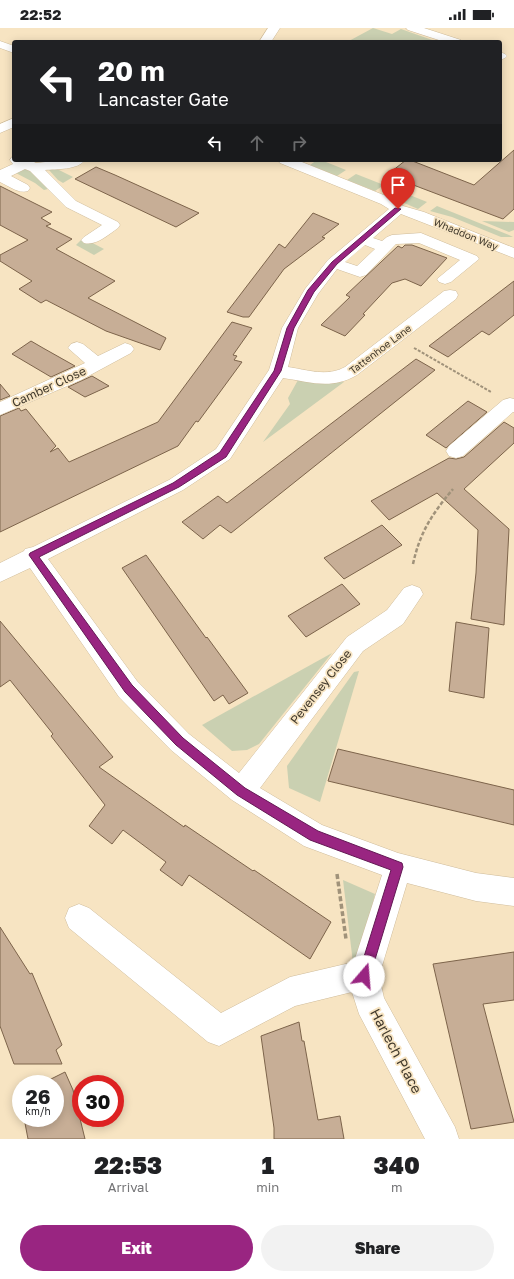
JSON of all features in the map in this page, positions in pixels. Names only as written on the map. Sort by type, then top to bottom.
[{"type":"street","points":[[269,40],[274,28]]},
{"type":"street","points":[[412,28],[451,40]]},
{"type":"street","points":[[0,44],[12,49]]},
{"type":"street","points":[[0,129],[12,123]]},
{"type":"street","points":[[19,162],[0,176],[23,188]]},
{"type":"street","points":[[21,162],[71,204],[113,225],[89,240]]},
{"type":"street","points":[[24,162],[42,166],[70,164],[74,162]]},
{"type":"street","name":"Whaddon Way","points":[[290,162],[386,201],[398,209],[419,215],[514,253]]},
{"type":"street","points":[[0,573],[176,485],[223,454],[278,371],[290,328],[311,292],[334,263],[398,209]]},
{"type":"street","name":"Tattenhoe Lane","points":[[278,371],[326,379],[340,377],[351,371],[448,287],[471,259],[421,238],[392,240],[385,246]]},
{"type":"street","points":[[334,263],[360,272],[385,246],[362,239]]},
{"type":"street","name":"Camber Close","points":[[77,348],[97,364]]},
{"type":"street","name":"Camber Close","points":[[0,409],[75,376],[125,349]]},
{"type":"street","points":[[456,451],[510,404],[514,406]]},
{"type":"street","points":[[34,555],[128,688],[180,742],[241,791],[314,836],[398,867],[476,886],[514,892]]},
{"type":"street","name":"Pevensey Close","points":[[241,791],[355,644],[395,617],[412,594]]},
{"type":"street","name":"Harlech Place","points":[[398,867],[357,977],[443,1139]]},
{"type":"street","points":[[79,918],[219,1031],[290,992],[357,977]]},
{"type":"path","points":[[409,345],[472,381]]},
{"type":"path","points":[[413,564],[421,531],[430,517],[454,489]]},
{"type":"path","points":[[337,874],[357,977]]},
{"type":"green space","points":[[373,28],[392,34],[401,29],[432,40],[351,40]]},
{"type":"green space","points":[[314,162],[326,162],[346,170],[337,176],[310,165]]},
{"type":"green space","points":[[21,168],[30,171],[48,189],[44,190],[35,183],[14,172]]},
{"type":"green space","points":[[55,168],[73,177],[63,183],[58,180],[48,169]]},
{"type":"green space","points":[[356,174],[384,185],[375,191],[347,180]]},
{"type":"green space","points":[[395,189],[427,202],[418,209],[386,195]]},
{"type":"green space","points":[[437,206],[513,237],[501,237],[452,217],[430,211]]},
{"type":"green space","points":[[482,221],[514,222],[514,230],[509,232]]},
{"type":"green space","points":[[83,238],[104,249],[94,255],[76,245]]},
{"type":"green space","points":[[298,380],[325,383],[344,382],[263,442],[290,404],[288,398]]},
{"type":"green space","points":[[332,653],[259,744],[247,750],[232,751],[202,725]]},
{"type":"green space","points":[[359,671],[320,802],[289,788],[287,766],[354,672]]},
{"type":"green space","points":[[343,880],[375,894],[362,949],[353,963]]},
{"type":"building","points":[[514,150],[514,209],[503,219],[387,175],[403,162],[415,162],[474,185]]},
{"type":"building","points":[[96,167],[199,213],[176,227],[75,179]]},
{"type":"building","points":[[0,186],[52,212],[41,218],[51,224],[46,226],[72,239],[56,249],[115,281],[88,298],[166,338],[160,350],[106,331],[46,300],[41,303],[19,289],[32,281],[0,261],[0,255],[28,240],[0,225]]},
{"type":"building","points":[[313,213],[339,224],[322,237],[325,238],[284,269],[249,317],[243,317],[227,312],[279,244],[285,248]]},
{"type":"building","points":[[405,245],[412,245],[447,258],[421,286],[405,279],[392,283],[345,336],[321,325],[350,297],[346,295],[398,246],[402,248]]},
{"type":"building","points":[[514,281],[514,315],[489,335],[482,331],[448,357],[429,346]]},
{"type":"building","points":[[232,322],[252,328],[233,355],[237,356],[234,360],[242,362],[198,422],[196,421],[178,446],[0,532],[0,416],[19,408],[21,411],[26,409],[56,446],[50,452],[58,448],[69,462],[158,422]]},
{"type":"building","points":[[31,341],[75,366],[51,377],[12,354]]},
{"type":"building","points":[[416,359],[435,370],[231,533],[220,525],[203,539],[182,522],[218,496],[227,503]]},
{"type":"building","points":[[92,376],[109,386],[85,397],[68,387]]},
{"type":"building","points":[[0,384],[10,396],[0,400]]},
{"type":"building","points":[[468,401],[487,412],[446,448],[426,435]]},
{"type":"building","points":[[504,422],[514,428],[514,443],[464,489],[509,529],[504,625],[471,619],[476,573],[478,530],[437,493],[389,520],[371,501],[449,458],[456,459],[464,457]]},
{"type":"building","points":[[382,525],[402,545],[344,579],[324,558]]},
{"type":"building","points":[[146,555],[248,693],[229,704],[223,695],[214,701],[122,568]]},
{"type":"building","points":[[342,584],[360,604],[306,637],[288,616]]},
{"type":"building","points":[[0,621],[113,757],[99,767],[184,827],[185,825],[331,922],[310,959],[189,875],[182,886],[160,870],[166,862],[123,830],[112,844],[89,826],[105,805],[51,736],[53,734],[10,680],[0,687]]},
{"type":"building","points":[[456,622],[489,628],[484,698],[449,691]]},
{"type":"building","points":[[338,749],[514,790],[514,825],[328,781]]},
{"type":"building","points":[[0,927],[30,974],[32,973],[62,1045],[56,1050],[62,1064],[14,1064],[0,1026]]},
{"type":"building","points":[[514,952],[514,1000],[483,1004],[514,1122],[471,1129],[433,964]]},
{"type":"building","points":[[299,1022],[302,1041],[304,1041],[318,1120],[340,1116],[344,1139],[274,1139],[274,1128],[261,1036]]},
{"type":"building","points":[[65,1072],[72,1088],[72,1127],[82,1127],[85,1139],[28,1139],[26,1127],[64,1127],[64,1075],[59,1075]]},
{"type":"route","points":[[364,976],[398,867],[314,836],[241,791],[180,742],[128,688],[40,566],[34,555],[176,485],[223,454],[278,371],[290,328],[311,292],[334,263],[398,209]]}]
